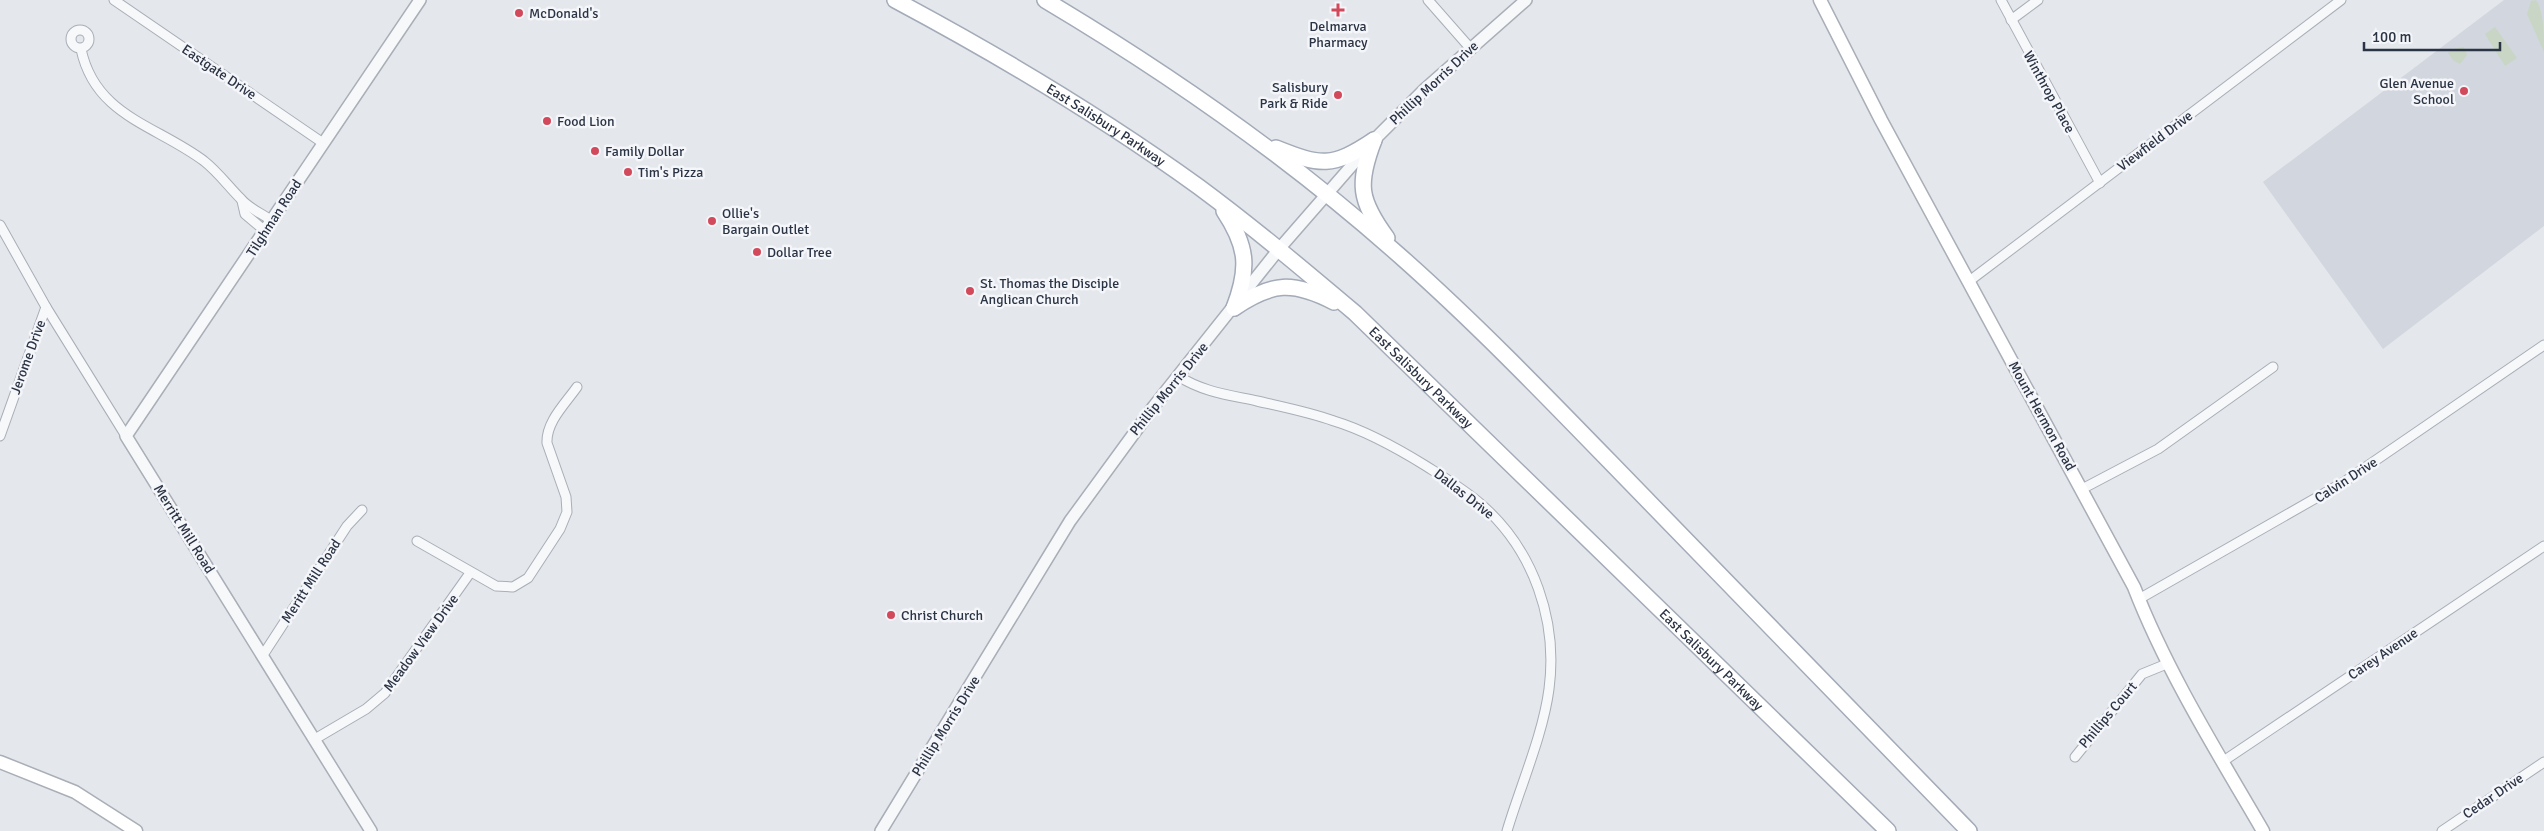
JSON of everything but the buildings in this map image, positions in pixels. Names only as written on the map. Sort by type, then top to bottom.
[{"type":"main road","name":"East Salisbury Parkway","points":[[895,0],[1055,91],[1131,140],[1217,201],[1279,249],[1355,314],[1888,831]]},
{"type":"main road","points":[[1045,0],[1172,80],[1258,141],[1326,194],[1399,256],[1500,350],[1969,831]]},
{"type":"main road","name":"Mount Hermon Road","points":[[1820,0],[1968,282],[2082,490],[2222,762],[2263,831]]},
{"type":"main road","points":[[1258,141],[1307,160],[1328,162],[1348,156],[1374,140]]},
{"type":"main road","points":[[1374,140],[1363,170],[1366,204],[1399,256]]},
{"type":"main road","points":[[1217,201],[1234,228],[1243,250],[1245,276],[1234,308]]},
{"type":"main road","points":[[1234,308],[1267,289],[1293,287],[1306,289],[1355,314]]},
{"type":"main road","points":[[0,762],[75,792],[132,830]]},
{"type":"street","name":"Eastgate Drive","points":[[114,0],[323,143]]},
{"type":"street","name":"Tilghman Road","points":[[126,436],[420,0]]},
{"type":"street","points":[[1428,0],[1471,49]]},
{"type":"street","name":"Phillip Morris Drive","points":[[880,831],[1070,522],[1110,465],[1178,376],[1234,308],[1279,249],[1374,140],[1425,90],[1526,0]]},
{"type":"street","name":"Winthrop Place","points":[[2000,0],[2100,183]]},
{"type":"street","points":[[2012,20],[2038,0]]},
{"type":"street","name":"Viewfield Drive","points":[[1968,282],[2341,0]]},
{"type":"street","points":[[81,49],[87,72],[102,94],[127,115],[203,160],[220,175],[242,201],[272,221]]},
{"type":"street","points":[[242,201],[245,214],[265,231]]},
{"type":"street","name":"Merritt Mill Road","points":[[0,225],[46,307],[316,739],[371,831]]},
{"type":"street","name":"Jerome Drive","points":[[0,436],[46,307]]},
{"type":"street","name":"Calvin Drive","points":[[2139,599],[2344,482],[2544,346]]},
{"type":"street","points":[[2082,490],[2158,449],[2273,367]]},
{"type":"street","name":"Dallas Drive","points":[[1178,376],[1206,390],[1308,413],[1369,434],[1414,459],[1464,491],[1481,504],[1506,531],[1526,560],[1539,591],[1548,625],[1551,660],[1549,690],[1543,718],[1507,831]]},
{"type":"street","points":[[417,542],[496,586],[512,586],[528,578],[560,529],[567,505],[547,443],[547,435],[552,422],[577,387]]},
{"type":"street","name":"Meritt Mill Road","points":[[263,655],[347,526],[362,510]]},
{"type":"street","name":"Carey Avenue","points":[[2222,762],[2544,546]]},
{"type":"street","name":"Meadow View Drive","points":[[316,739],[366,709],[385,693],[470,573]]},
{"type":"street","name":"Phillips Court","points":[[2075,757],[2142,674],[2170,663]]},
{"type":"street","name":"Cedar Drive","points":[[2442,831],[2544,762]]},
{"type":"shaded area","name":"Glen Avenue School","points":[[2504,0],[2544,0],[2544,226],[2383,349],[2263,182]]},
{"type":"green space","points":[[2536,0],[2542,18],[2544,52],[2527,14],[2531,1]]},
{"type":"green space","points":[[2495,27],[2517,58],[2505,66],[2485,34]]},
{"type":"green space","points":[[2464,47],[2467,55],[2460,64],[2453,60],[2448,53],[2453,49]]},
{"type":"place","name":"Delmarva Pharmacy","points":[[1338,10]]},
{"type":"place","name":"McDonald's","points":[[519,13]]},
{"type":"place","name":"Glen Avenue School","points":[[2464,91]]},
{"type":"place","name":"Salisbury Park & Ride","points":[[1338,95]]},
{"type":"place","name":"Food Lion","points":[[547,121]]},
{"type":"place","name":"Family Dollar","points":[[595,151]]},
{"type":"place","name":"Tim's Pizza","points":[[628,172]]},
{"type":"place","name":"Ollie's Bargain Outlet","points":[[712,221]]},
{"type":"place","name":"Dollar Tree","points":[[757,252]]},
{"type":"place","name":"St. Thomas the Disciple Anglican Church","points":[[970,291]]},
{"type":"place","name":"Christ Church","points":[[891,615]]}]
